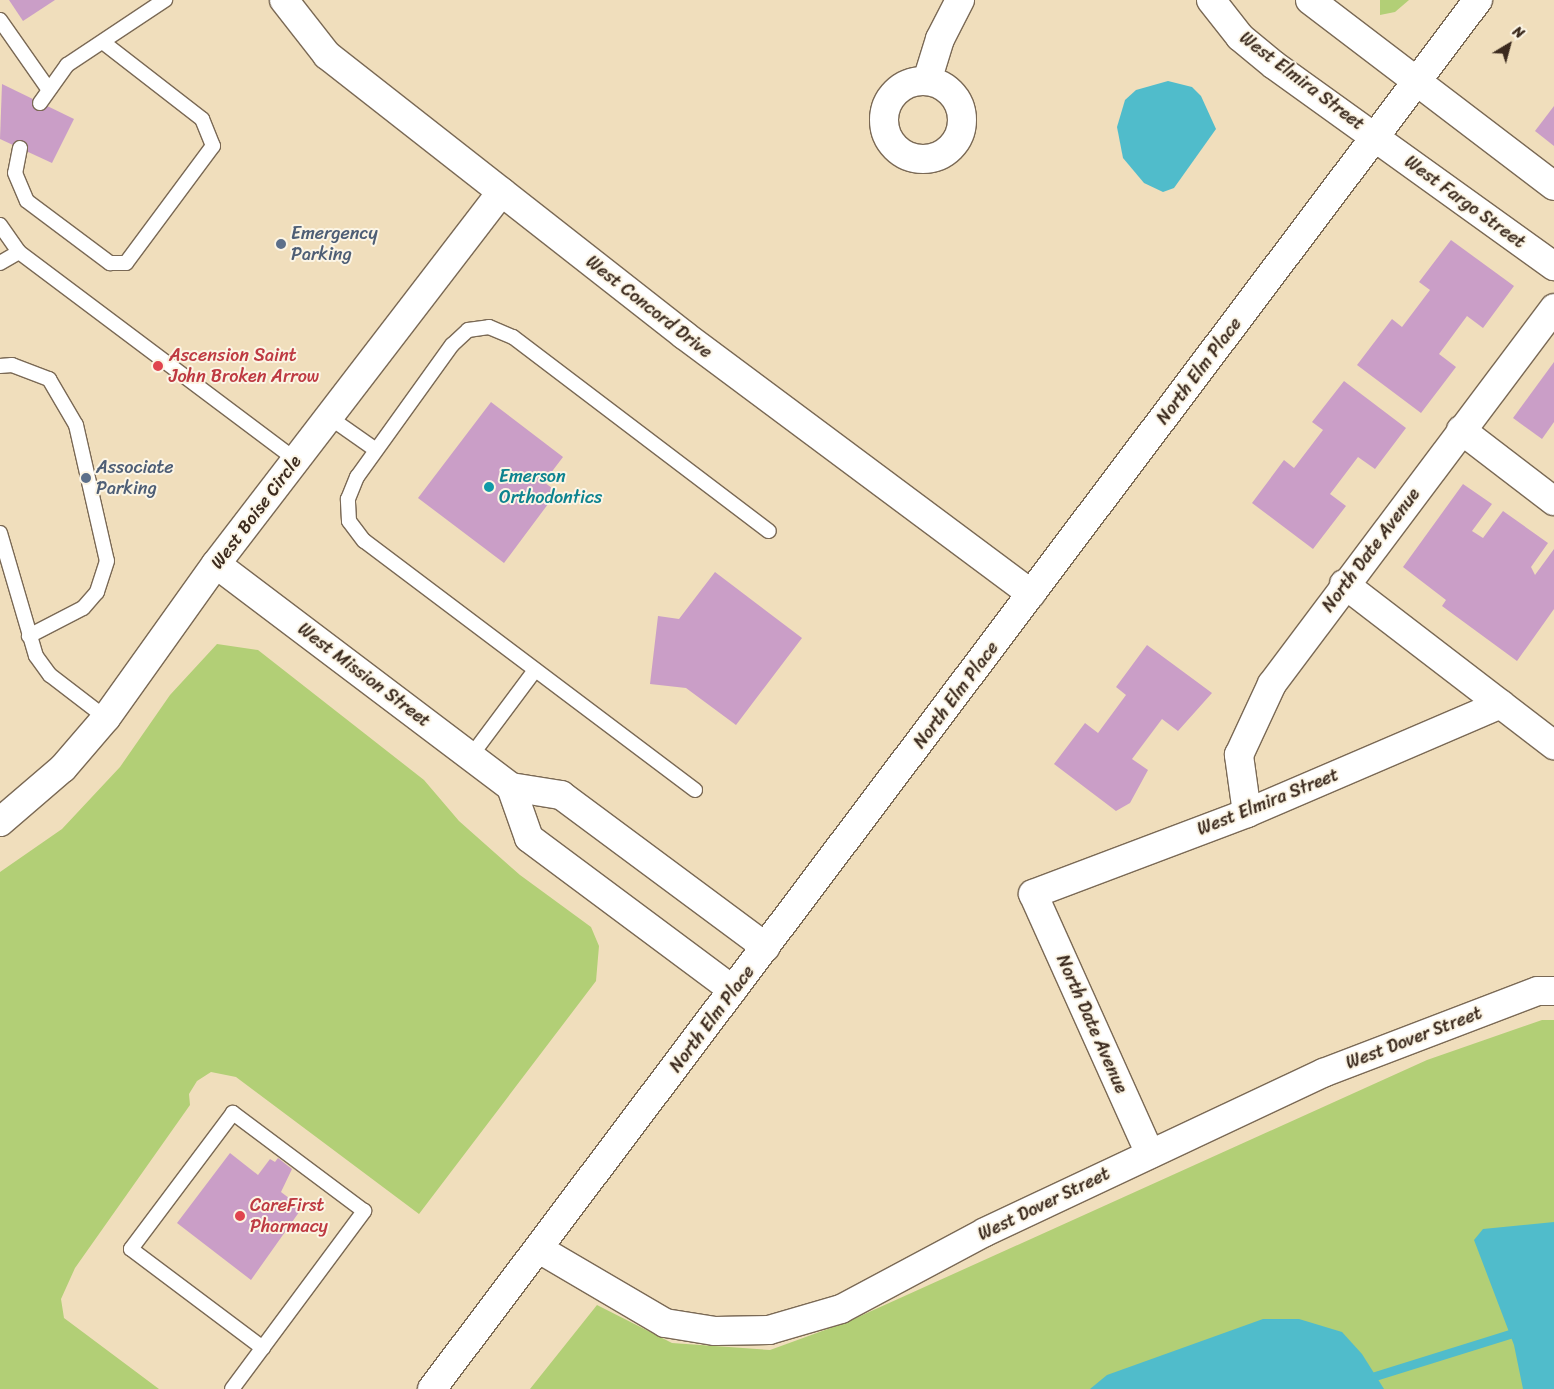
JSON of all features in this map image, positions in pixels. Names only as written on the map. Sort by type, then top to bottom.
[{"type":"street","name":"West Concord Drive","points":[[284,0],[327,55],[684,336],[1031,594]]},
{"type":"street","points":[[927,81],[940,39],[960,0]]},
{"type":"street","name":"West Elmira Street","points":[[1211,0],[1240,37],[1376,137]]},
{"type":"street","points":[[1310,0],[1554,186]]},
{"type":"street","name":"North Elm Place","points":[[432,1389],[1478,0]]},
{"type":"street","name":"West Fargo Street","points":[[1376,137],[1554,266]]},
{"type":"street","name":"West Boise Circle","points":[[0,822],[63,768],[106,718],[216,564],[501,192]]},
{"type":"street","name":"North Date Avenue","points":[[1247,813],[1239,756],[1253,717],[1344,584],[1554,308]]},
{"type":"street","points":[[1461,430],[1554,501]]},
{"type":"street","name":"West Mission Street","points":[[216,564],[512,787],[561,795],[766,947]]},
{"type":"street","points":[[1344,584],[1554,745]]},
{"type":"street","name":"West Elmira Street","points":[[1033,894],[1247,813],[1501,704]]},
{"type":"street","points":[[512,787],[529,838],[734,990]]},
{"type":"street","name":"North Date Avenue","points":[[1033,894],[1150,1154]]},
{"type":"street","name":"West Dover Street","points":[[539,1248],[665,1323],[715,1331],[769,1330],[841,1309],[985,1232],[1322,1073],[1538,991],[1554,991]]},
{"type":"lane","points":[[40,103],[67,65],[104,43],[165,0]]},
{"type":"lane","points":[[0,20],[50,90]]},
{"type":"lane","points":[[20,148],[15,173],[28,201],[110,263],[126,264],[212,146],[202,119],[104,43]]},
{"type":"lane","points":[[0,225],[19,252],[296,460]]},
{"type":"lane","points":[[0,263],[19,252]]},
{"type":"lane","points":[[695,790],[364,541],[349,521],[348,499],[376,450],[452,345],[468,330],[489,327],[513,337],[769,531]]},
{"type":"lane","points":[[0,366],[12,364],[49,379],[76,425],[107,561],[97,592],[83,608],[29,636]]},
{"type":"lane","points":[[329,417],[376,450]]},
{"type":"lane","points":[[0,533],[29,636],[50,674],[106,718]]},
{"type":"lane","points":[[472,756],[535,670]]},
{"type":"lane","points":[[232,1389],[364,1211],[233,1113],[131,1248],[262,1348]]},
{"type":"green space","points":[[1380,0],[1409,0],[1395,12],[1380,15]]},
{"type":"green space","points":[[217,644],[258,650],[424,780],[459,821],[520,875],[591,927],[599,946],[596,981],[419,1214],[236,1077],[211,1072],[197,1081],[189,1094],[190,1105],[75,1268],[61,1299],[64,1318],[159,1389],[0,1389],[0,872],[62,829],[120,767],[170,695]]},
{"type":"green space","points":[[1542,1020],[1554,1020],[1554,1389],[530,1389],[597,1305],[672,1343],[770,1350],[847,1322],[1427,1060]]},
{"type":"water","points":[[1168,81],[1192,87],[1201,96],[1216,129],[1174,188],[1163,192],[1144,183],[1123,158],[1117,127],[1125,100],[1136,90]]},
{"type":"water","points":[[1554,1222],[1554,1389],[1523,1389],[1514,1345],[1474,1240],[1483,1229]]},
{"type":"water","points":[[1263,1319],[1299,1319],[1342,1332],[1362,1354],[1384,1389],[1090,1389],[1107,1375]]},
{"type":"building","points":[[9,0],[55,0],[23,21]]},
{"type":"building","points":[[2,84],[74,119],[52,163],[0,139]]},
{"type":"building","points":[[1554,106],[1554,146],[1535,131]]},
{"type":"building","points":[[1451,240],[1514,286],[1483,328],[1467,316],[1439,354],[1456,367],[1421,413],[1357,365],[1392,319],[1402,327],[1430,290],[1419,282]]},
{"type":"building","points":[[1554,362],[1554,422],[1542,439],[1513,418]]},
{"type":"building","points":[[1344,381],[1406,428],[1375,469],[1358,457],[1330,494],[1346,506],[1313,549],[1252,503],[1284,460],[1294,468],[1323,430],[1312,422]]},
{"type":"building","name":"Emerson Orthodontics","points":[[491,402],[563,457],[544,482],[557,492],[504,563],[418,498]]},
{"type":"building","points":[[1463,484],[1492,504],[1472,531],[1483,538],[1503,511],[1548,543],[1531,567],[1535,575],[1554,549],[1554,609],[1517,661],[1442,606],[1446,600],[1403,567]]},
{"type":"building","points":[[715,572],[802,638],[736,725],[686,688],[650,684],[658,616],[679,619]]},
{"type":"building","points":[[1147,645],[1212,693],[1178,731],[1162,719],[1132,759],[1148,770],[1130,803],[1116,811],[1054,764],[1085,723],[1098,733],[1126,695],[1116,687]]},
{"type":"building","name":"CareFirst Pharmacy","points":[[230,1153],[258,1175],[270,1159],[275,1162],[278,1158],[292,1169],[281,1192],[302,1208],[251,1280],[177,1223]]},
{"type":"waterway","points":[[1375,1376],[1510,1334]]},
{"type":"place","name":"Emergency Parking","points":[[281,244]]},
{"type":"place","name":"Ascension Saint John Broken Arrow","points":[[158,366]]},
{"type":"place","name":"Associate Parking","points":[[86,478]]},
{"type":"place","name":"Emerson Orthodontics","points":[[489,487]]},
{"type":"place","name":"CareFirst Pharmacy","points":[[240,1216]]}]
